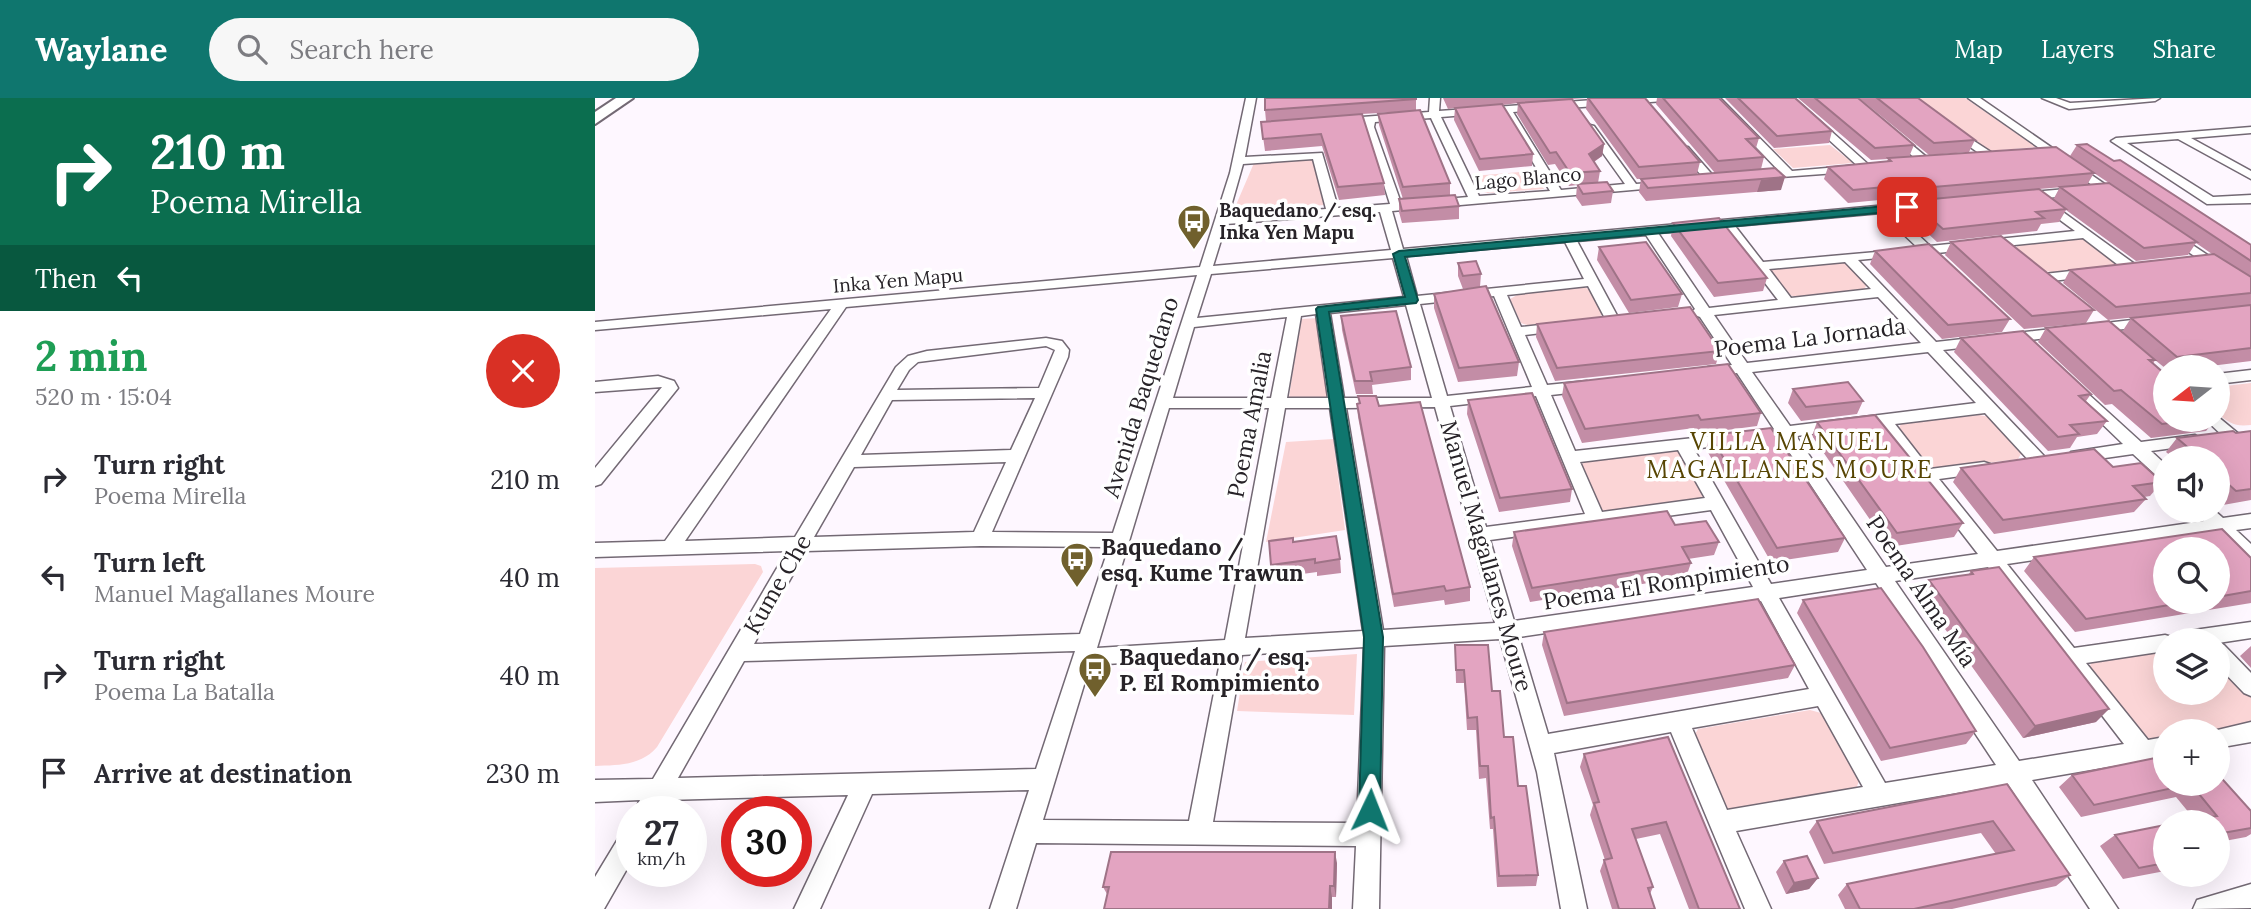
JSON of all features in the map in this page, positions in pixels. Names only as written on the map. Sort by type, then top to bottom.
[{"type":"main road","points":[[595,110],[607,98]]},
{"type":"main road","points":[[595,119],[626,98]]},
{"type":"street","name":"Avenida Baquedano","points":[[1003,909],[1087,649],[1219,221],[1251,128],[1251,98]]},
{"type":"street","points":[[1435,98],[1434,114],[1475,200]]},
{"type":"street","points":[[1332,122],[1664,98]]},
{"type":"street","points":[[1714,98],[1789,174]]},
{"type":"street","points":[[1746,178],[1871,167],[1788,98]]},
{"type":"street","points":[[1973,98],[2132,208]]},
{"type":"street","points":[[2047,98],[2069,106],[2155,98]]},
{"type":"street","points":[[1643,99],[1656,116]]},
{"type":"street","points":[[1574,104],[1633,187]]},
{"type":"street","points":[[1506,109],[1557,193]]},
{"type":"street","name":"Manuel Magallanes Moure","points":[[1370,119],[1369,127],[1391,207],[1399,254],[1541,746],[1574,909]]},
{"type":"street","points":[[1949,127],[1990,156]]},
{"type":"street","points":[[1888,130],[1920,162],[1939,161]]},
{"type":"street","points":[[2251,130],[2116,141],[2211,201],[2251,199]]},
{"type":"street","points":[[1672,135],[1711,181]]},
{"type":"street","points":[[2181,136],[2251,176]]},
{"type":"street","points":[[2029,153],[2050,151]]},
{"type":"street","points":[[1239,161],[1318,155],[1333,212]]},
{"type":"street","points":[[1965,158],[2003,155]]},
{"type":"street","name":"Lago Blanco","points":[[1219,221],[1672,184]]},
{"type":"street","points":[[2004,199],[2106,190]]},
{"type":"street","points":[[2034,269],[2138,268],[2086,234],[2036,196]]},
{"type":"street","name":"Inka Yen Mapu","points":[[595,326],[1944,204]]},
{"type":"street","points":[[1884,209],[1946,268]]},
{"type":"street","points":[[1727,224],[1788,303]]},
{"type":"street","points":[[2162,228],[2251,290]]},
{"type":"street","name":"Poema Alma Mía","points":[[1650,231],[2105,909]]},
{"type":"street","points":[[1760,267],[2086,234]]},
{"type":"street","points":[[1569,239],[1613,321]]},
{"type":"street","points":[[2002,242],[2064,294]]},
{"type":"street","points":[[1849,258],[1989,407],[2051,459]]},
{"type":"street","points":[[2182,263],[2208,260]]},
{"type":"street","points":[[1189,323],[1592,282]]},
{"type":"street","points":[[1499,292],[1595,519]]},
{"type":"street","points":[[1678,314],[1882,292]]},
{"type":"street","points":[[670,548],[841,304]]},
{"type":"street","points":[[1322,309],[1374,637],[1366,909]]},
{"type":"street","name":"Poema Amalia","points":[[1199,833],[1295,312]]},
{"type":"street","points":[[2002,320],[2036,352]]},
{"type":"street","name":"Poema La Jornada","points":[[1688,374],[2018,336],[2098,323],[2167,320]]},
{"type":"street","points":[[2098,323],[2123,344]]},
{"type":"street","points":[[1516,332],[1572,326]]},
{"type":"street","name":"Kume Che","points":[[655,796],[903,367],[913,359],[927,355],[1046,342],[1060,346],[1062,355],[1044,393]]},
{"type":"street","points":[[2230,377],[2251,375]]},
{"type":"street","points":[[2063,378],[2153,463]]},
{"type":"street","points":[[595,387],[658,381],[669,384],[667,395],[595,480]]},
{"type":"street","points":[[1164,403],[1442,402],[1607,384]]},
{"type":"street","points":[[888,395],[1044,393],[980,539]]},
{"type":"street","points":[[1570,457],[1989,407]]},
{"type":"street","points":[[1883,420],[2069,657],[2153,748]]},
{"type":"street","points":[[2228,432],[2232,435]]},
{"type":"street","points":[[1926,475],[2251,433]]},
{"type":"street","points":[[1683,444],[1880,796]]},
{"type":"street","points":[[849,461],[1016,456]]},
{"type":"street","points":[[1481,534],[1716,503]]},
{"type":"street","name":"Poema El Rompimiento","points":[[737,653],[1233,647],[1509,630],[2251,521]]},
{"type":"street","points":[[2216,523],[2251,555]]},
{"type":"street","points":[[595,550],[980,539],[1121,540]]},
{"type":"street","points":[[2230,637],[2251,630]]},
{"type":"street","points":[[2069,657],[2153,645]]},
{"type":"street","points":[[2230,664],[2251,687]]},
{"type":"street","points":[[1541,746],[1824,696]]},
{"type":"street","points":[[1678,722],[1758,909]]},
{"type":"street","points":[[2230,735],[2251,732]]},
{"type":"street","points":[[1721,822],[2153,749]]},
{"type":"street","points":[[595,791],[1045,779]]},
{"type":"street","points":[[807,909],[865,784]]},
{"type":"street","points":[[1029,831],[1369,835]]},
{"type":"street","points":[[595,901],[616,865]]},
{"type":"street","points":[[2206,909],[2251,896]]},
{"type":"shaded area","points":[[1917,98],[1965,98],[2036,147],[1990,151]]},
{"type":"shaded area","points":[[1830,145],[1853,163],[1793,168],[1773,149]]},
{"type":"shaded area","points":[[1313,158],[1324,205],[1233,212],[1254,163]]},
{"type":"shaded area","points":[[1532,171],[1544,189],[1488,193],[1479,191],[1473,176]]},
{"type":"shaded area","points":[[2078,238],[2088,240],[2116,261],[2116,265],[2045,271],[2017,248],[2017,245]]},
{"type":"shaded area","points":[[1838,261],[1847,264],[1867,284],[1864,290],[1796,297],[1786,294],[1768,272],[1772,268]]},
{"type":"shaded area","points":[[1584,287],[1590,290],[1603,313],[1598,319],[1530,326],[1521,323],[1510,299],[1519,294]]},
{"type":"shaded area","points":[[1319,318],[1329,397],[1289,398],[1300,319]]},
{"type":"shaded area","points":[[2251,383],[2251,425],[2230,422],[2230,385]]},
{"type":"shaded area","points":[[1979,415],[1990,417],[2022,452],[2018,459],[1938,469],[1924,463],[1898,429],[1901,424]]},
{"type":"shaded area","points":[[1333,439],[1345,530],[1266,542],[1286,442]]},
{"type":"shaded area","points":[[1671,448],[1680,452],[1703,495],[1701,502],[1611,513],[1601,510],[1581,465],[1586,460]]},
{"type":"shaded area","points":[[761,566],[763,572],[657,747],[636,761],[595,766],[595,568]]},
{"type":"shaded area","points":[[2153,653],[2153,705],[2230,705],[2230,673],[2251,696],[2251,727],[2230,730],[2230,719],[2153,719],[2153,740],[2133,726],[2123,714],[2089,668],[2092,661]]},
{"type":"shaded area","points":[[1357,654],[1354,715],[1237,711],[1245,662]]},
{"type":"shaded area","points":[[1810,710],[1821,713],[1859,781],[1856,789],[1737,811],[1725,807],[1693,738],[1698,729]]},
{"type":"building","points":[[1265,98],[1416,98],[1416,99],[1265,110]]},
{"type":"building","points":[[1588,98],[1645,98],[1700,162],[1639,167]]},
{"type":"building","points":[[1663,98],[1719,98],[1759,138],[1746,139],[1764,157],[1718,161]]},
{"type":"building","points":[[1738,98],[1795,98],[1832,131],[1777,136]]},
{"type":"building","points":[[1815,98],[1858,98],[1914,145],[1875,148]]},
{"type":"building","points":[[1877,98],[1918,98],[1975,140],[1934,143]]},
{"type":"building","points":[[1572,99],[1604,144],[1589,154],[1600,171],[1570,173],[1556,152],[1550,153],[1518,103]]},
{"type":"building","points":[[1502,104],[1533,154],[1480,159],[1455,108]]},
{"type":"building","points":[[1420,110],[1450,183],[1403,187],[1378,114]]},
{"type":"building","points":[[1362,114],[1384,183],[1338,187],[1321,134],[1263,139],[1261,122]]},
{"type":"building","points":[[2087,144],[2114,161],[2120,160],[2251,245],[2251,261],[2077,145]]},
{"type":"building","points":[[2056,147],[2094,173],[1899,190],[1895,186],[1853,190],[1828,167],[1891,161],[1888,158]]},
{"type":"building","points":[[1775,168],[1785,177],[1648,188],[1641,179]]},
{"type":"building","points":[[1607,182],[1613,191],[1583,194],[1577,184]]},
{"type":"building","points":[[2109,183],[2197,242],[2144,248],[2060,187]]},
{"type":"building","points":[[2039,189],[2066,209],[2036,212],[2044,218],[1943,229],[1911,201]]},
{"type":"building","points":[[1455,195],[1459,206],[1402,211],[1399,199]]},
{"type":"building","points":[[1719,218],[1767,278],[1718,283],[1673,223]]},
{"type":"building","points":[[2001,236],[2094,310],[2032,316],[1951,242]]},
{"type":"building","points":[[1646,242],[1682,294],[1631,300],[1599,247]]},
{"type":"building","points":[[1929,244],[2010,319],[1948,325],[1875,251]]},
{"type":"building","points":[[2214,254],[2251,277],[2251,293],[2116,307],[2070,270]]},
{"type":"building","points":[[1476,261],[1481,274],[1463,276],[1458,263]]},
{"type":"building","points":[[1486,286],[1519,362],[1459,368],[1434,294]]},
{"type":"building","points":[[2251,305],[2251,348],[2175,355],[2131,318]]},
{"type":"building","points":[[1690,307],[1720,351],[1557,368],[1537,324]]},
{"type":"building","points":[[1396,311],[1411,367],[1370,372],[1372,381],[1355,381],[1341,316]]},
{"type":"building","points":[[2109,321],[2153,358],[2149,360],[2153,364],[2153,417],[2121,390],[2114,391],[2046,328]]},
{"type":"building","points":[[2023,331],[2091,394],[2079,396],[2107,421],[2070,425],[2079,434],[2058,437],[1961,338]]},
{"type":"building","points":[[1728,364],[1761,413],[1701,420],[1698,415],[1585,429],[1564,383]]},
{"type":"building","points":[[1848,382],[1863,401],[1806,407],[1793,389]]},
{"type":"building","points":[[1532,393],[1572,489],[1500,498],[1468,400]]},
{"type":"building","points":[[1358,396],[1376,396],[1379,406],[1420,402],[1470,587],[1446,591],[1444,586],[1393,594],[1357,404],[1360,403]]},
{"type":"building","points":[[1875,415],[1963,523],[1897,533],[1817,422]]},
{"type":"building","points":[[1771,428],[1845,538],[1777,548],[1710,435]]},
{"type":"building","points":[[2251,431],[2251,489],[2236,491],[2230,486],[2230,446],[2186,446],[2177,438]]},
{"type":"building","points":[[2094,449],[2113,467],[2141,463],[2153,474],[2153,483],[2133,486],[2146,499],[2003,520],[1961,468]]},
{"type":"building","points":[[1667,511],[1675,525],[1706,521],[1719,542],[1682,547],[1691,563],[1532,588],[1514,532]]},
{"type":"building","points":[[2222,529],[2230,537],[2168,537]]},
{"type":"building","points":[[1336,536],[1340,559],[1315,563],[1315,559],[1271,565],[1269,541],[1293,538],[1293,542]]},
{"type":"building","points":[[2230,537],[2251,558],[2251,591],[2230,595]]},
{"type":"building","points":[[2153,539],[2153,608],[2086,619],[2034,557]]},
{"type":"building","points":[[1999,567],[2109,709],[2035,726],[1929,580],[1973,574],[1971,571]]},
{"type":"building","points":[[1881,588],[1923,647],[1976,731],[1890,748],[1803,600]]},
{"type":"building","points":[[1758,599],[1795,665],[1567,703],[1544,632]]},
{"type":"building","points":[[1455,645],[1488,645],[1492,691],[1500,691],[1504,737],[1513,737],[1518,786],[1526,786],[1538,875],[1499,876],[1494,817],[1491,818],[1488,766],[1480,766],[1477,717],[1468,718],[1464,670],[1456,670]]},
{"type":"building","points":[[1668,737],[1740,909],[1699,909],[1666,822],[1632,829],[1653,887],[1648,888],[1655,909],[1619,909],[1604,860],[1612,858],[1594,803],[1599,802],[1584,754]]},
{"type":"building","points":[[2153,758],[2153,792],[2094,805],[2072,775]]},
{"type":"building","points":[[2007,784],[2070,875],[1914,909],[1860,909],[1847,884],[2014,850],[1993,821],[1833,853],[1817,821]]},
{"type":"building","points":[[2230,788],[2251,811],[2251,828],[2230,832],[2230,810],[2212,810],[2201,796],[2230,796]]},
{"type":"building","points":[[2153,827],[2153,865],[2139,868],[2115,835]]},
{"type":"building","points":[[1111,852],[1335,852],[1334,886],[1330,886],[1329,909],[1104,909],[1109,887],[1103,887]]},
{"type":"building","points":[[1807,856],[1818,878],[1794,883],[1784,861]]},
{"type":"place","name":"Baquedano / esq. Inka Yen Mapu","points":[[1194,251]]},
{"type":"place","name":"Baquedano / esq. Kume Trawun","points":[[1077,589]]},
{"type":"place","name":"Baquedano / esq. P. El Rompimiento","points":[[1095,699]]},
{"type":"district","name":"VILLA MANUEL MAGALLANES MOURE","points":[[1790,455]]},
{"type":"route","points":[[1370,810],[1374,637],[1322,309],[1412,300],[1399,254],[1907,207]]}]
